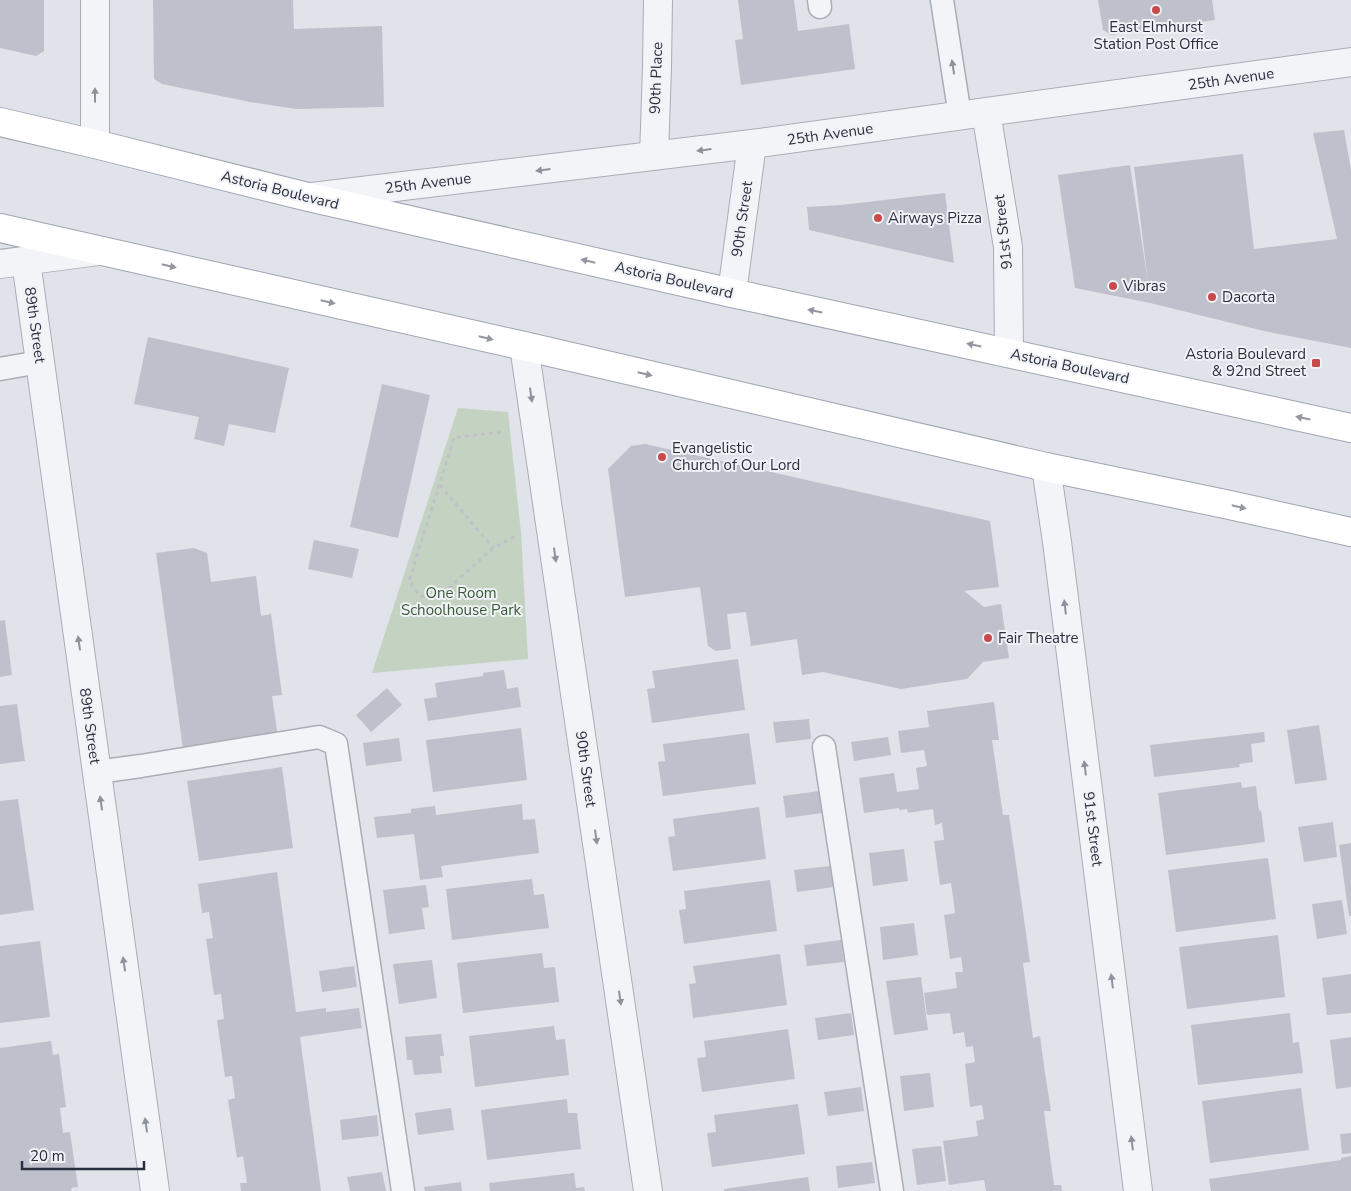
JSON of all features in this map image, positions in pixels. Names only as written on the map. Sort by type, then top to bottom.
[{"type":"main road","name":"Astoria Boulevard","points":[[0,122],[308,197],[732,293],[1351,428]]},
{"type":"main road","points":[[0,228],[524,346],[1046,468],[1225,504],[1351,532]]},
{"type":"street","points":[[95,144],[96,0]]},
{"type":"street","name":"90th Place","points":[[654,156],[658,0]]},
{"type":"street","name":"25th Avenue","points":[[308,197],[752,144],[1351,62]]},
{"type":"street","name":"91st Street","points":[[973,114],[1008,247],[1009,353]]},
{"type":"street","name":"90th Street","points":[[732,293],[752,144]]},
{"type":"street","points":[[13,262],[99,251]]},
{"type":"street","name":"89th Street","points":[[13,262],[40,362],[155,1191]]},
{"type":"street","name":"90th Street","points":[[524,346],[648,1191]]},
{"type":"street","name":"91st Street","points":[[1046,468],[1057,542],[1138,1191]]},
{"type":"lane","points":[[942,0],[973,114]]},
{"type":"lane","points":[[0,369],[40,362]]},
{"type":"lane","points":[[97,772],[319,737],[336,744],[403,1191]]},
{"type":"lane","points":[[824,746],[892,1191]]},
{"type":"path","points":[[506,431],[454,438],[409,581],[420,596],[439,597],[493,548],[521,533]]},
{"type":"path","points":[[439,484],[493,548]]},
{"type":"green space","name":"One Room Schoolhouse Park","points":[[458,408],[508,412],[521,533],[528,659],[372,673]]},
{"type":"building","points":[[0,0],[44,0],[44,51],[36,56],[0,48]]},
{"type":"building","points":[[153,0],[293,0],[294,29],[382,26],[384,107],[296,109],[250,102],[162,84],[154,79]]},
{"type":"building","points":[[738,0],[794,0],[798,31],[849,24],[855,69],[741,85],[735,40],[743,39]]},
{"type":"building","name":"East Elmhurst Station Post Office","points":[[1098,0],[1212,0],[1215,20],[1111,35],[1103,30]]},
{"type":"building","points":[[1344,130],[1351,170],[1351,348],[1264,331],[1150,303],[1075,288],[1058,175],[1130,165],[1148,282],[1134,167],[1243,154],[1254,249],[1337,239],[1313,133]]},
{"type":"building","name":"Airways Pizza","points":[[945,193],[954,263],[809,230],[807,207]]},
{"type":"building","points":[[148,337],[289,368],[275,433],[229,424],[224,446],[194,439],[199,417],[134,404]]},
{"type":"building","points":[[382,384],[430,395],[398,538],[350,527]]},
{"type":"building","points":[[645,444],[990,521],[999,587],[964,591],[984,607],[1001,604],[1009,658],[983,662],[967,679],[901,689],[823,672],[802,675],[797,639],[751,646],[746,612],[727,614],[731,649],[716,651],[708,646],[700,587],[625,597],[608,469],[631,446]]},
{"type":"building","points":[[314,540],[359,549],[352,578],[308,569]]},
{"type":"building","points":[[194,548],[207,553],[211,582],[256,576],[261,616],[271,614],[282,695],[272,696],[278,737],[183,749],[156,553]]},
{"type":"building","points":[[5,620],[12,675],[0,677],[0,621]]},
{"type":"building","points":[[738,659],[745,710],[652,723],[647,689],[655,688],[652,671]]},
{"type":"building","points":[[504,670],[507,689],[518,687],[521,707],[428,721],[424,699],[437,697],[435,683],[483,676],[483,673]]},
{"type":"building","points":[[387,688],[402,705],[371,732],[356,715]]},
{"type":"building","points":[[994,702],[999,740],[992,740],[1003,815],[1009,815],[1030,962],[1023,963],[1033,1038],[1040,1036],[1051,1111],[1044,1111],[1054,1185],[1061,1185],[1062,1191],[986,1191],[984,1180],[949,1185],[943,1141],[978,1136],[976,1121],[984,1119],[982,1105],[970,1107],[965,1064],[975,1062],[973,1046],[966,1047],[964,1032],[953,1034],[950,1013],[927,1015],[924,993],[957,988],[955,972],[963,972],[961,957],[950,959],[944,915],[955,913],[953,897],[951,883],[940,885],[934,841],[944,840],[942,823],[935,825],[933,809],[908,813],[907,809],[899,810],[899,808],[864,813],[859,778],[894,773],[897,792],[919,789],[916,768],[927,766],[924,750],[901,753],[898,731],[929,727],[927,711]]},
{"type":"building","points":[[17,704],[25,761],[0,764],[0,706]]},
{"type":"building","points":[[809,719],[811,739],[776,743],[773,722]]},
{"type":"building","points":[[1319,725],[1327,780],[1295,784],[1287,730]]},
{"type":"building","points":[[521,728],[527,780],[433,792],[426,740]]},
{"type":"building","points":[[1264,732],[1265,742],[1251,744],[1253,762],[1239,764],[1240,767],[1154,777],[1150,745]]},
{"type":"building","points":[[749,733],[756,784],[663,796],[658,762],[665,761],[663,744]]},
{"type":"building","points":[[888,737],[891,755],[854,761],[851,742]]},
{"type":"building","points":[[399,738],[402,761],[366,766],[363,743]]},
{"type":"building","points":[[282,767],[293,848],[199,861],[187,781]]},
{"type":"building","points":[[1241,782],[1242,788],[1256,786],[1265,842],[1166,855],[1158,793]]},
{"type":"building","points":[[819,791],[822,813],[786,818],[783,796]]},
{"type":"building","points":[[18,799],[34,910],[0,915],[0,801]]},
{"type":"building","points":[[522,804],[523,820],[535,819],[539,853],[441,866],[443,877],[420,880],[414,834],[377,838],[374,817],[411,813],[411,809],[435,806],[436,815]]},
{"type":"building","points":[[759,807],[766,859],[673,871],[668,837],[675,836],[673,819]]},
{"type":"building","points":[[1333,822],[1337,857],[1304,862],[1298,827]]},
{"type":"building","points":[[1351,843],[1351,916],[1349,916],[1339,845]]},
{"type":"building","points":[[904,849],[908,881],[873,886],[869,853]]},
{"type":"building","points":[[1268,858],[1276,919],[1176,932],[1168,870]]},
{"type":"building","points":[[831,866],[834,887],[797,892],[794,870]]},
{"type":"building","points":[[277,872],[296,1012],[326,1008],[326,1012],[359,1008],[362,1028],[300,1037],[321,1191],[241,1191],[240,1183],[247,1183],[243,1156],[237,1158],[228,1100],[235,1098],[232,1076],[225,1077],[217,1020],[224,1019],[221,994],[214,995],[206,939],[213,938],[209,912],[202,913],[198,884]]},
{"type":"building","points":[[532,879],[534,895],[544,894],[549,928],[452,940],[446,889]]},
{"type":"building","points":[[770,880],[777,931],[684,944],[679,910],[686,909],[684,891]]},
{"type":"building","points":[[426,885],[429,907],[422,908],[425,929],[389,934],[383,890]]},
{"type":"building","points":[[1342,900],[1347,934],[1317,939],[1312,904]]},
{"type":"building","points":[[914,923],[918,955],[883,960],[880,927]]},
{"type":"building","points":[[1278,935],[1285,997],[1187,1009],[1179,947]]},
{"type":"building","points":[[841,940],[844,962],[807,966],[804,945]]},
{"type":"building","points":[[40,941],[50,1017],[0,1023],[0,946]]},
{"type":"building","points":[[542,953],[544,968],[555,967],[559,1002],[463,1013],[457,963]]},
{"type":"building","points":[[780,954],[787,1005],[693,1018],[689,984],[696,983],[693,966]]},
{"type":"building","points":[[432,960],[437,998],[399,1004],[393,964]]},
{"type":"building","points":[[354,966],[357,987],[322,992],[319,971]]},
{"type":"building","points":[[1351,974],[1351,1013],[1327,1015],[1322,978]]},
{"type":"building","points":[[921,977],[928,1030],[894,1035],[886,981]]},
{"type":"building","points":[[851,1013],[854,1035],[818,1040],[815,1018]]},
{"type":"building","points":[[1290,1013],[1293,1043],[1299,1042],[1303,1073],[1198,1085],[1191,1025]]},
{"type":"building","points":[[554,1026],[556,1040],[565,1039],[569,1075],[475,1087],[469,1036]]},
{"type":"building","points":[[788,1029],[795,1079],[702,1092],[697,1058],[706,1057],[704,1041]]},
{"type":"building","points":[[441,1034],[444,1056],[440,1056],[442,1073],[414,1075],[412,1060],[407,1060],[405,1037]]},
{"type":"building","points":[[1351,1037],[1351,1087],[1336,1089],[1330,1040]]},
{"type":"building","points":[[51,1041],[53,1055],[59,1054],[66,1107],[60,1108],[63,1133],[70,1132],[78,1187],[71,1188],[72,1191],[0,1191],[0,1048]]},
{"type":"building","points":[[930,1073],[934,1107],[904,1111],[900,1076]]},
{"type":"building","points":[[861,1087],[864,1111],[828,1116],[824,1092]]},
{"type":"building","points":[[1301,1088],[1309,1150],[1210,1163],[1202,1101]]},
{"type":"building","points":[[567,1099],[568,1113],[577,1113],[581,1149],[487,1160],[481,1110]]},
{"type":"building","points":[[798,1104],[805,1154],[712,1167],[707,1133],[716,1132],[714,1115]]},
{"type":"building","points":[[451,1108],[454,1130],[418,1135],[415,1113]]},
{"type":"building","points":[[377,1115],[379,1136],[342,1140],[340,1120]]},
{"type":"building","points":[[1351,1133],[1351,1153],[1342,1154],[1340,1134]]},
{"type":"building","points":[[941,1146],[946,1181],[917,1185],[912,1149]]},
{"type":"building","points":[[1351,1156],[1351,1191],[1211,1191],[1209,1179],[1341,1160],[1341,1158]]},
{"type":"building","points":[[872,1162],[875,1183],[838,1188],[836,1166]]},
{"type":"building","points":[[382,1172],[386,1191],[350,1191],[347,1177]]},
{"type":"building","points":[[574,1173],[576,1188],[584,1187],[585,1191],[490,1191],[489,1183]]},
{"type":"building","points":[[808,1177],[810,1191],[724,1191],[724,1189]]},
{"type":"building","points":[[461,1182],[462,1191],[425,1191],[424,1187]]},
{"type":"place","name":"East Elmhurst Station Post Office","points":[[1156,10]]},
{"type":"place","name":"Airways Pizza","points":[[878,218]]},
{"type":"place","name":"Vibras","points":[[1113,286]]},
{"type":"place","name":"Dacorta","points":[[1212,297]]},
{"type":"place","name":"Astoria Boulevard & 92nd Street","points":[[1316,363]]},
{"type":"place","name":"Evangelistic Church of Our Lord","points":[[662,457]]},
{"type":"place","name":"Fair Theatre","points":[[988,638]]}]
